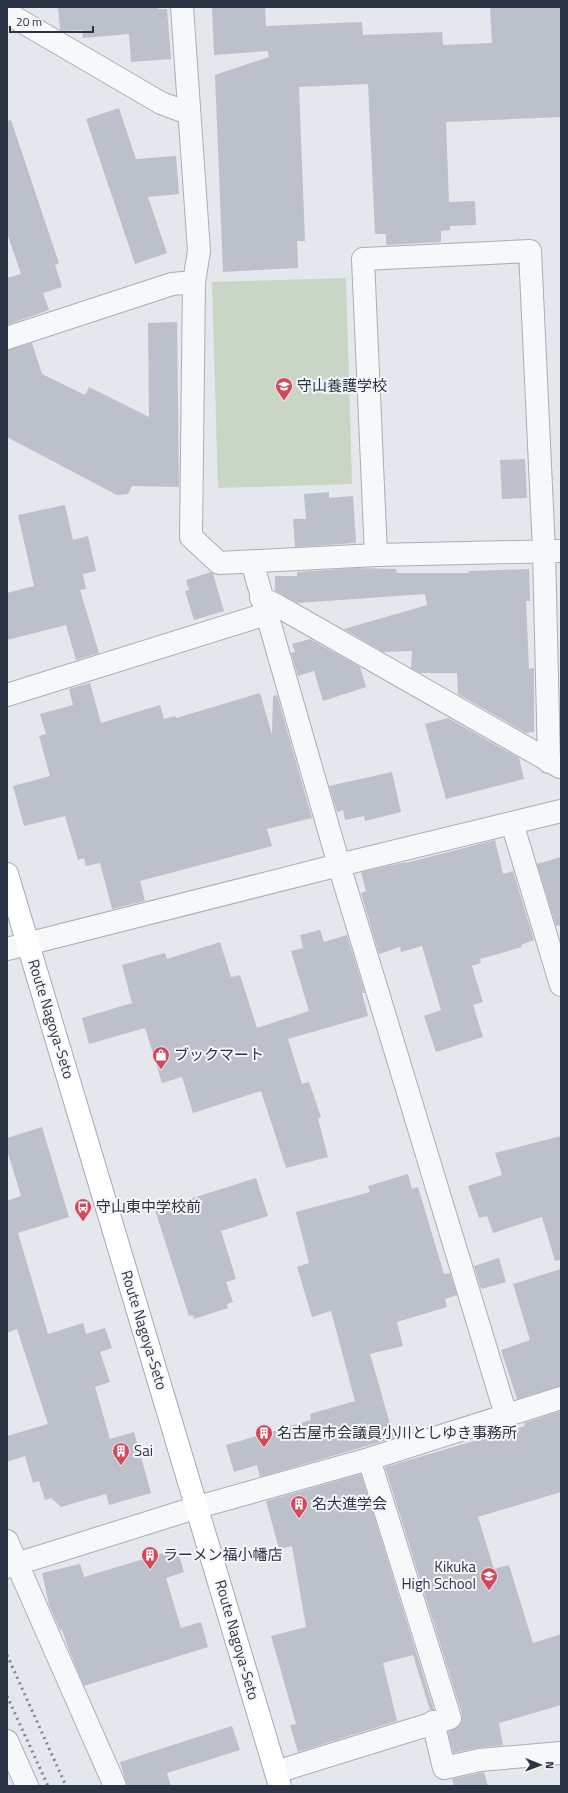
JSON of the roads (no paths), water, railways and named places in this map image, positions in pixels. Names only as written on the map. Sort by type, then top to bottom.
[{"type":"main road","name":"Route Nagoya-Seto","points":[[7,874],[198,1507],[278,1779]]},
{"type":"street","points":[[182,7],[188,113],[199,252],[194,282],[191,537],[219,563],[376,555],[553,551]]},
{"type":"street","points":[[7,13],[31,17],[161,103],[188,113]]},
{"type":"street","points":[[7,695],[264,606],[555,765],[553,551],[530,251],[363,259],[376,555]]},
{"type":"street","points":[[7,338],[172,284],[194,282]]},
{"type":"street","points":[[252,562],[339,865],[506,1414]]},
{"type":"street","points":[[7,949],[339,865],[561,811]]},
{"type":"street","points":[[512,823],[561,985]]},
{"type":"street","points":[[12,1566],[198,1507],[369,1459],[506,1414],[561,1398]]},
{"type":"street","points":[[278,1779],[433,1722],[450,1718],[369,1459]]},
{"type":"street","points":[[7,1541],[12,1566],[115,1786]]},
{"type":"street","points":[[433,1722],[444,1768],[480,1760],[561,1754]]},
{"type":"street","points":[[7,1740],[26,1786]]},
{"type":"railway","points":[[7,1655],[66,1786]]},
{"type":"railway","points":[[7,1696],[48,1786]]},
{"type":"place","name":"守山養護学校","points":[[284,401]]},
{"type":"place","name":"ブックマート","points":[[161,1070]]},
{"type":"place","name":"守山東中学校前","points":[[83,1222]]},
{"type":"place","name":"名古屋市会議員小川としゆき事務所","points":[[264,1448]]},
{"type":"place","name":"Sai","points":[[121,1466]]},
{"type":"place","name":"名大進学会","points":[[299,1519]]},
{"type":"place","name":"ラーメン福小幡店","points":[[150,1570]]},
{"type":"place","name":"Kikuka High School","points":[[489,1591]]}]
